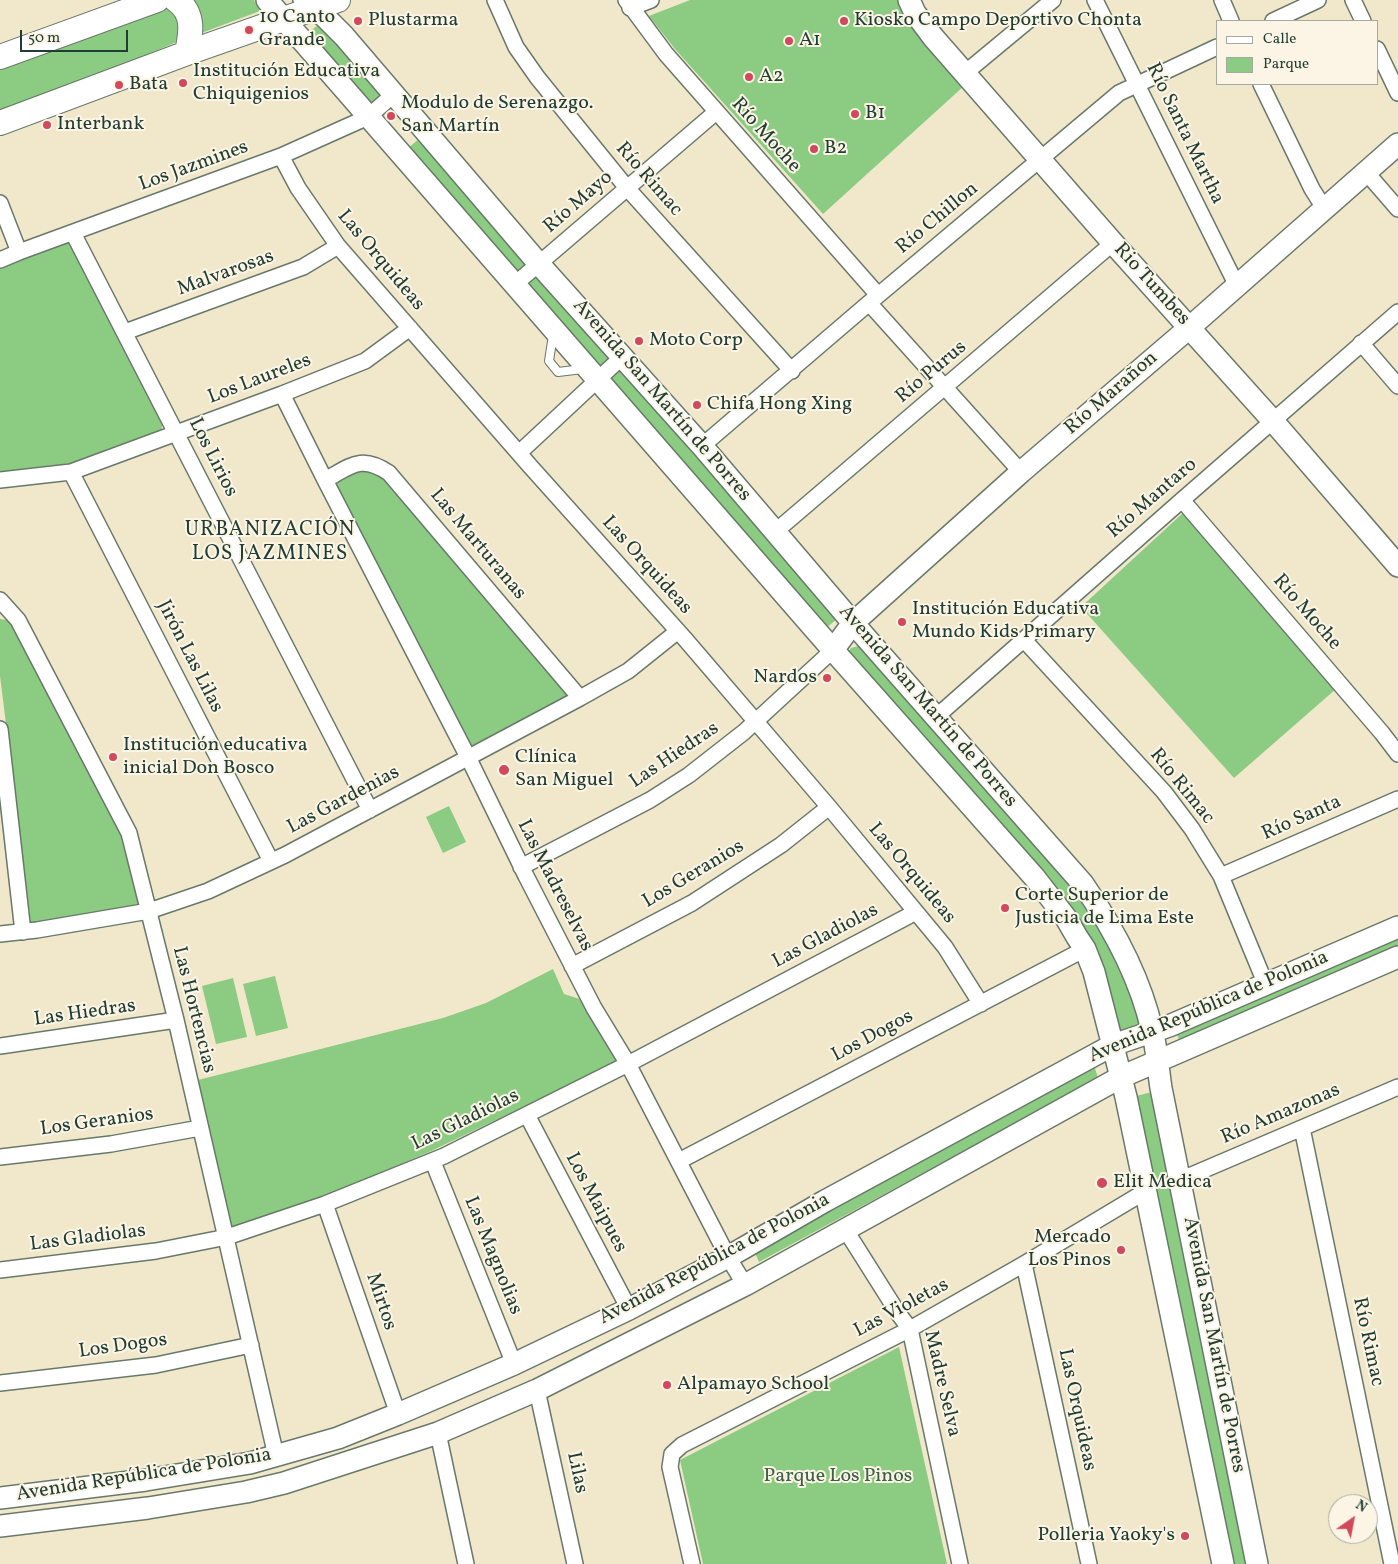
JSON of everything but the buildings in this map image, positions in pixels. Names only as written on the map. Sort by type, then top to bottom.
[{"type":"main road","points":[[0,58],[157,0]]},
{"type":"main road","points":[[176,0],[186,9],[191,22],[187,53]]},
{"type":"main road","name":"Avenida San Martín de Porres","points":[[267,0],[833,650],[1035,878],[1066,918],[1085,949],[1094,972],[1121,1077],[1223,1564]]},
{"type":"main road","points":[[0,124],[187,53],[284,20],[309,4],[338,0]]},
{"type":"main road","name":"Rio Tumbes","points":[[909,0],[933,37],[1113,243],[1273,421],[1398,566]]},
{"type":"main road","name":"Avenida San Martín de Porres","points":[[309,4],[344,36],[539,264],[702,446],[853,623],[1083,884],[1103,912],[1119,940],[1135,976],[1152,1031],[1257,1564]]},
{"type":"main road","name":"Río Marañon","points":[[833,650],[853,623],[1021,472],[1189,328],[1398,144]]},
{"type":"main road","name":"Avenida República de Polonia","points":[[0,1498],[146,1480],[250,1463],[338,1438],[398,1414],[514,1364],[630,1308],[728,1257],[834,1196],[1113,1044],[1169,1026],[1398,927]]},
{"type":"main road","name":"Avenida República de Polonia","points":[[0,1526],[148,1508],[246,1492],[284,1483],[438,1433],[538,1390],[745,1285],[1121,1077],[1398,957]]},
{"type":"street","name":"Río Rimac","points":[[495,0],[516,47],[537,77],[627,188],[792,371]]},
{"type":"street","points":[[628,4],[651,0]]},
{"type":"street","points":[[965,73],[1053,0]]},
{"type":"street","name":"Río Santa Martha","points":[[1095,0],[1237,286]]},
{"type":"street","points":[[1222,0],[1231,20]]},
{"type":"street","points":[[1275,20],[1318,0]]},
{"type":"street","points":[[1352,0],[1362,20]]},
{"type":"street","name":"Río Moche","points":[[628,4],[666,54],[874,299],[946,387],[1021,472]]},
{"type":"street","name":"Río Chillon","points":[[702,446],[1119,93],[1216,47]]},
{"type":"street","points":[[1378,51],[1398,93]]},
{"type":"street","points":[[1261,85],[1312,189],[1324,208]]},
{"type":"street","name":"Los Jazmines","points":[[1,258],[281,156],[368,117],[393,95]]},
{"type":"street","name":"Río Mayo","points":[[514,285],[716,112]]},
{"type":"street","name":"Las Orquideas","points":[[281,156],[298,188],[338,246],[678,632],[829,807],[945,946],[980,1004]]},
{"type":"street","points":[[1366,172],[1398,208]]},
{"type":"street","points":[[0,203],[19,252]]},
{"type":"street","name":"Los Lirios","points":[[72,232],[370,810]]},
{"type":"street","name":"Río Purus","points":[[776,531],[1113,243]]},
{"type":"street","name":"Malvarosas","points":[[125,332],[302,267],[338,246]]},
{"type":"street","name":"Río Mantaro","points":[[936,717],[1398,312]]},
{"type":"street","name":"Los Laureles","points":[[0,480],[71,472],[177,433],[366,360],[410,328]]},
{"type":"street","points":[[1361,343],[1398,386]]},
{"type":"street","points":[[519,453],[592,374],[622,356]]},
{"type":"street","name":"Las Madreselvas","points":[[282,394],[468,757],[521,867],[572,966],[594,1008],[628,1064],[728,1257],[745,1285]]},
{"type":"street","name":"Las Marturanas","points":[[325,480],[353,464],[363,461],[379,466],[389,473],[580,698]]},
{"type":"street","name":"Jirón Las Lilas","points":[[71,472],[271,861]]},
{"type":"street","name":"Río Moche","points":[[1182,500],[1398,754]]},
{"type":"street","name":"Las Hortencias","points":[[0,600],[18,620],[129,833],[150,911],[227,1236],[276,1456]]},
{"type":"street","name":"Las Gardenias","points":[[0,934],[23,932],[150,911],[208,891],[370,810],[580,698],[628,670],[678,632]]},
{"type":"street","name":"Río Rimac","points":[[1024,640],[1164,792],[1192,829],[1221,876],[1266,985]]},
{"type":"street","name":"Las Hiedras","points":[[521,867],[650,800],[689,775],[756,722],[833,650]]},
{"type":"street","points":[[0,729],[23,932]]},
{"type":"street","name":"Río Santa","points":[[1221,876],[1398,799]]},
{"type":"street","name":"Los Geranios","points":[[572,966],[692,903],[781,845],[829,807]]},
{"type":"street","name":"Las Gladiolas","points":[[0,1270],[156,1251],[227,1236],[325,1204],[433,1162],[628,1064],[916,912]]},
{"type":"street","name":"Los Dogos","points":[[679,1161],[1085,949]]},
{"type":"street","name":"Las Hiedras","points":[[0,1046],[176,1020]]},
{"type":"street","name":"Río Amazonas","points":[[1180,1180],[1398,1087]]},
{"type":"street","name":"Los Maipues","points":[[527,1115],[630,1308]]},
{"type":"street","name":"Los Geranios","points":[[0,1157],[111,1144],[200,1128]]},
{"type":"street","name":"Río Rimac","points":[[1302,1128],[1394,1558]]},
{"type":"street","name":"Las Magnolias","points":[[433,1162],[514,1364]]},
{"type":"street","name":"Las Violetas","points":[[692,1564],[670,1467],[672,1454],[682,1445],[910,1329],[1146,1191]]},
{"type":"street","name":"Mirtos","points":[[325,1204],[398,1414]]},
{"type":"street","name":"Madre Selva","points":[[846,1229],[910,1329],[960,1564]]},
{"type":"street","name":"Las Orquideas","points":[[1024,1264],[1089,1564]]},
{"type":"street","name":"Los Dogos","points":[[0,1382],[156,1365],[251,1345]]},
{"type":"street","name":"Lilas","points":[[538,1390],[575,1564]]},
{"type":"street","points":[[438,1433],[466,1564]]},
{"type":"green space","points":[[187,0],[254,0],[260,11],[196,35]]},
{"type":"green space","points":[[690,0],[903,0],[964,86],[823,214],[675,49],[649,16]]},
{"type":"green space","points":[[165,2],[177,6],[179,41],[0,117],[0,64]]},
{"type":"green space","points":[[321,23],[381,93],[370,104],[306,34]]},
{"type":"green space","points":[[420,138],[609,357],[606,363],[599,368],[407,149]]},
{"type":"green space","points":[[62,240],[70,243],[163,424],[160,433],[71,463],[0,474],[0,267]]},
{"type":"green space","points":[[620,368],[838,618],[824,630],[607,383],[610,374]]},
{"type":"green space","points":[[352,468],[379,473],[570,698],[473,750],[333,484]]},
{"type":"green space","points":[[1184,512],[1336,689],[1234,778],[1081,607]]},
{"type":"green space","points":[[0,619],[15,621],[123,836],[141,907],[31,924],[0,676]]},
{"type":"green space","points":[[862,645],[1091,910],[1139,1013],[1141,1022],[1137,1030],[1125,1033],[1118,1031],[1091,953],[846,655],[851,648]]},
{"type":"green space","points":[[449,806],[466,842],[443,853],[426,817]]},
{"type":"green space","points":[[1398,935],[1398,950],[1181,1044],[1175,1030]]},
{"type":"green space","points":[[553,969],[564,994],[586,1001],[619,1061],[429,1152],[312,1202],[230,1228],[198,1080],[443,1018],[486,1003]]},
{"type":"green space","points":[[275,976],[288,1028],[256,1036],[243,984]]},
{"type":"green space","points":[[233,978],[247,1037],[216,1044],[202,986]]},
{"type":"green space","points":[[1093,1062],[1098,1078],[759,1262],[753,1248]]},
{"type":"green space","points":[[1152,1092],[1249,1564],[1230,1564],[1132,1097]]},
{"type":"green space","name":"Parque Los Pinos","points":[[899,1347],[947,1564],[703,1564],[680,1460]]},
{"type":"place","name":"Plustarma","points":[[358,21]]},
{"type":"place","name":"Kiosko Campo Deportivo Chonta","points":[[844,21]]},
{"type":"place","name":"10 Canto Grande","points":[[249,30]]},
{"type":"place","name":"A1","points":[[789,41]]},
{"type":"place","name":"A2","points":[[749,77]]},
{"type":"place","name":"Institución Educativa Chiquigenios","points":[[183,83]]},
{"type":"place","name":"Bata","points":[[119,85]]},
{"type":"place","name":"B1","points":[[855,114]]},
{"type":"place","name":"Modulo de Serenazgo. San Martín","points":[[391,116]]},
{"type":"place","name":"Interbank","points":[[47,125]]},
{"type":"place","name":"B2","points":[[814,149]]},
{"type":"place","name":"Moto Corp","points":[[639,341]]},
{"type":"place","name":"Chifa Hong Xing","points":[[697,405]]},
{"type":"place","name":"Institución Educativa Mundo Kids Primary","points":[[902,622]]},
{"type":"place","name":"Nardos","points":[[827,678]]},
{"type":"place","name":"Institución educativa inicial Don Bosco","points":[[113,757]]},
{"type":"place","name":"Clínica San Miguel","points":[[504,770]]},
{"type":"place","name":"Corte Superior de Justicia de Lima Este","points":[[1005,908]]},
{"type":"place","name":"Elit Medica","points":[[1102,1183]]},
{"type":"place","name":"Mercado Los Pinos","points":[[1121,1250]]},
{"type":"place","name":"Alpamayo School","points":[[667,1385]]},
{"type":"place","name":"Polleria Yaoky's","points":[[1185,1536]]},
{"type":"district","name":"URBANIZACIÓN LOS JAZMINES","points":[[270,543]]}]
